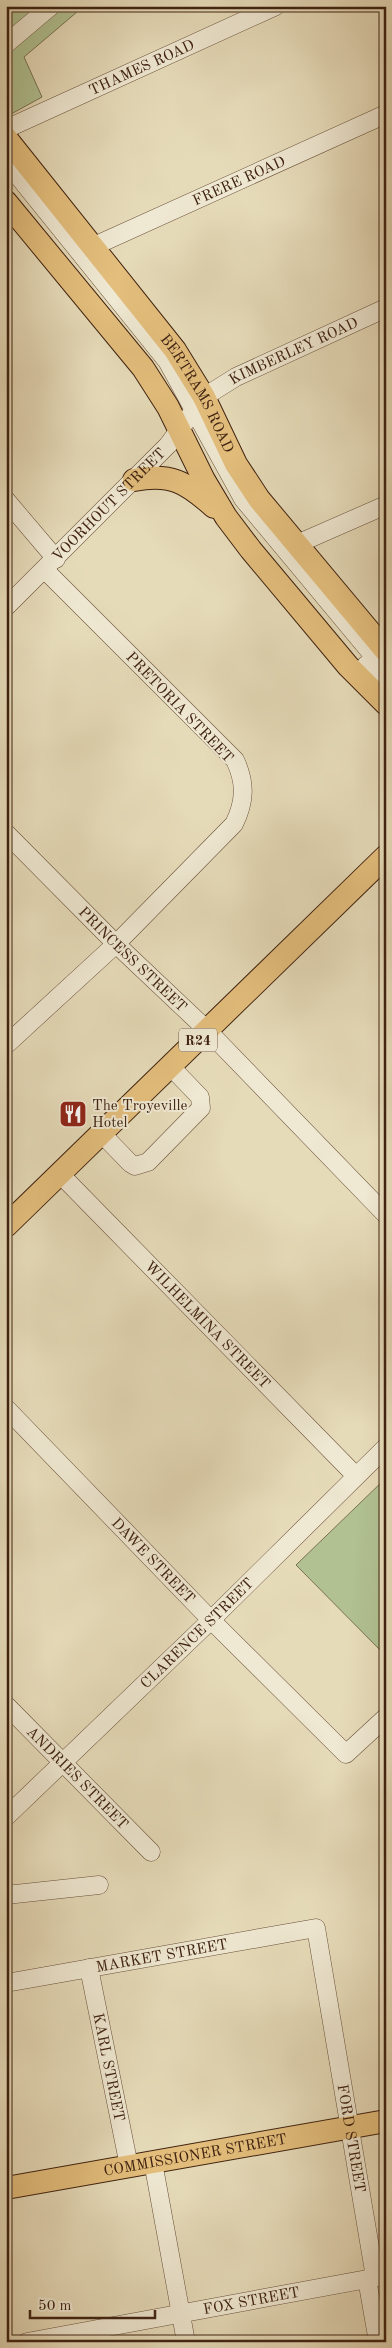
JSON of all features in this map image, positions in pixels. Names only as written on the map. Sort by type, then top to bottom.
[{"type":"main road","name":"BERTRAMS ROAD","points":[[6,138],[23,205],[143,368],[168,407],[191,414],[386,651]]},
{"type":"main road","name":"BERTRAMS ROAD","points":[[23,205],[92,247],[164,334],[191,414],[204,480],[226,517],[348,666],[386,704]]},
{"type":"main road","points":[[134,480],[152,477],[174,479],[200,495],[226,517]]},
{"type":"main road","name":"R24","points":[[6,1226],[386,856]]},
{"type":"main road","name":"COMMISSIONER STREET","points":[[6,2188],[386,2121]]},
{"type":"street","points":[[6,44],[51,6]]},
{"type":"street","name":"THAMES ROAD","points":[[6,129],[276,6]]},
{"type":"street","name":"FRERE ROAD","points":[[92,247],[386,114]]},
{"type":"street","points":[[6,161],[23,205]]},
{"type":"street","points":[[6,181],[23,205]]},
{"type":"street","name":"KIMBERLEY ROAD","points":[[191,414],[236,377],[386,308]]},
{"type":"street","points":[[191,414],[243,499],[386,671]]},
{"type":"street","points":[[191,414],[214,470],[238,509],[386,686]]},
{"type":"street","name":"VOORHOUT STREET","points":[[6,607],[51,565],[134,480],[191,414]]},
{"type":"street","name":"PRETORIA STREET","points":[[6,500],[51,565],[235,760],[243,780],[241,810],[234,824],[116,944]]},
{"type":"street","points":[[297,544],[386,505]]},
{"type":"street","name":"PRINCESS STREET","points":[[6,833],[116,944],[207,1030],[386,1215]]},
{"type":"street","points":[[6,1045],[116,944]]},
{"type":"street","points":[[101,1133],[130,1164],[135,1166],[148,1162],[201,1108],[200,1097],[170,1066]]},
{"type":"street","name":"WILHELMINA STREET","points":[[60,1174],[356,1476]]},
{"type":"street","name":"DAWE STREET","points":[[6,1408],[211,1620],[346,1754],[386,1717]]},
{"type":"street","name":"CLARENCE STREET","points":[[6,1817],[211,1620],[386,1447]]},
{"type":"street","name":"ANDRIES STREET","points":[[6,1705],[151,1852]]},
{"type":"street","points":[[6,1895],[99,1885]]},
{"type":"street","name":"MARKET STREET","points":[[6,1983],[316,1928]]},
{"type":"street","name":"FORD STREET","points":[[316,1928],[349,2128],[380,2276],[367,2279],[378,2342]]},
{"type":"street","name":"KARL STREET","points":[[89,1968],[128,2166]]},
{"type":"street","points":[[153,2162],[186,2342]]},
{"type":"street","name":"FOX STREET","points":[[26,2342],[380,2276]]},
{"type":"green space","points":[[6,6],[84,6],[24,57],[42,97],[13,113],[6,111]]},
{"type":"green space","points":[[386,1478],[386,1656],[296,1565]]},
{"type":"place","name":"The Troyeville Hotel","points":[[73,1114]]}]
